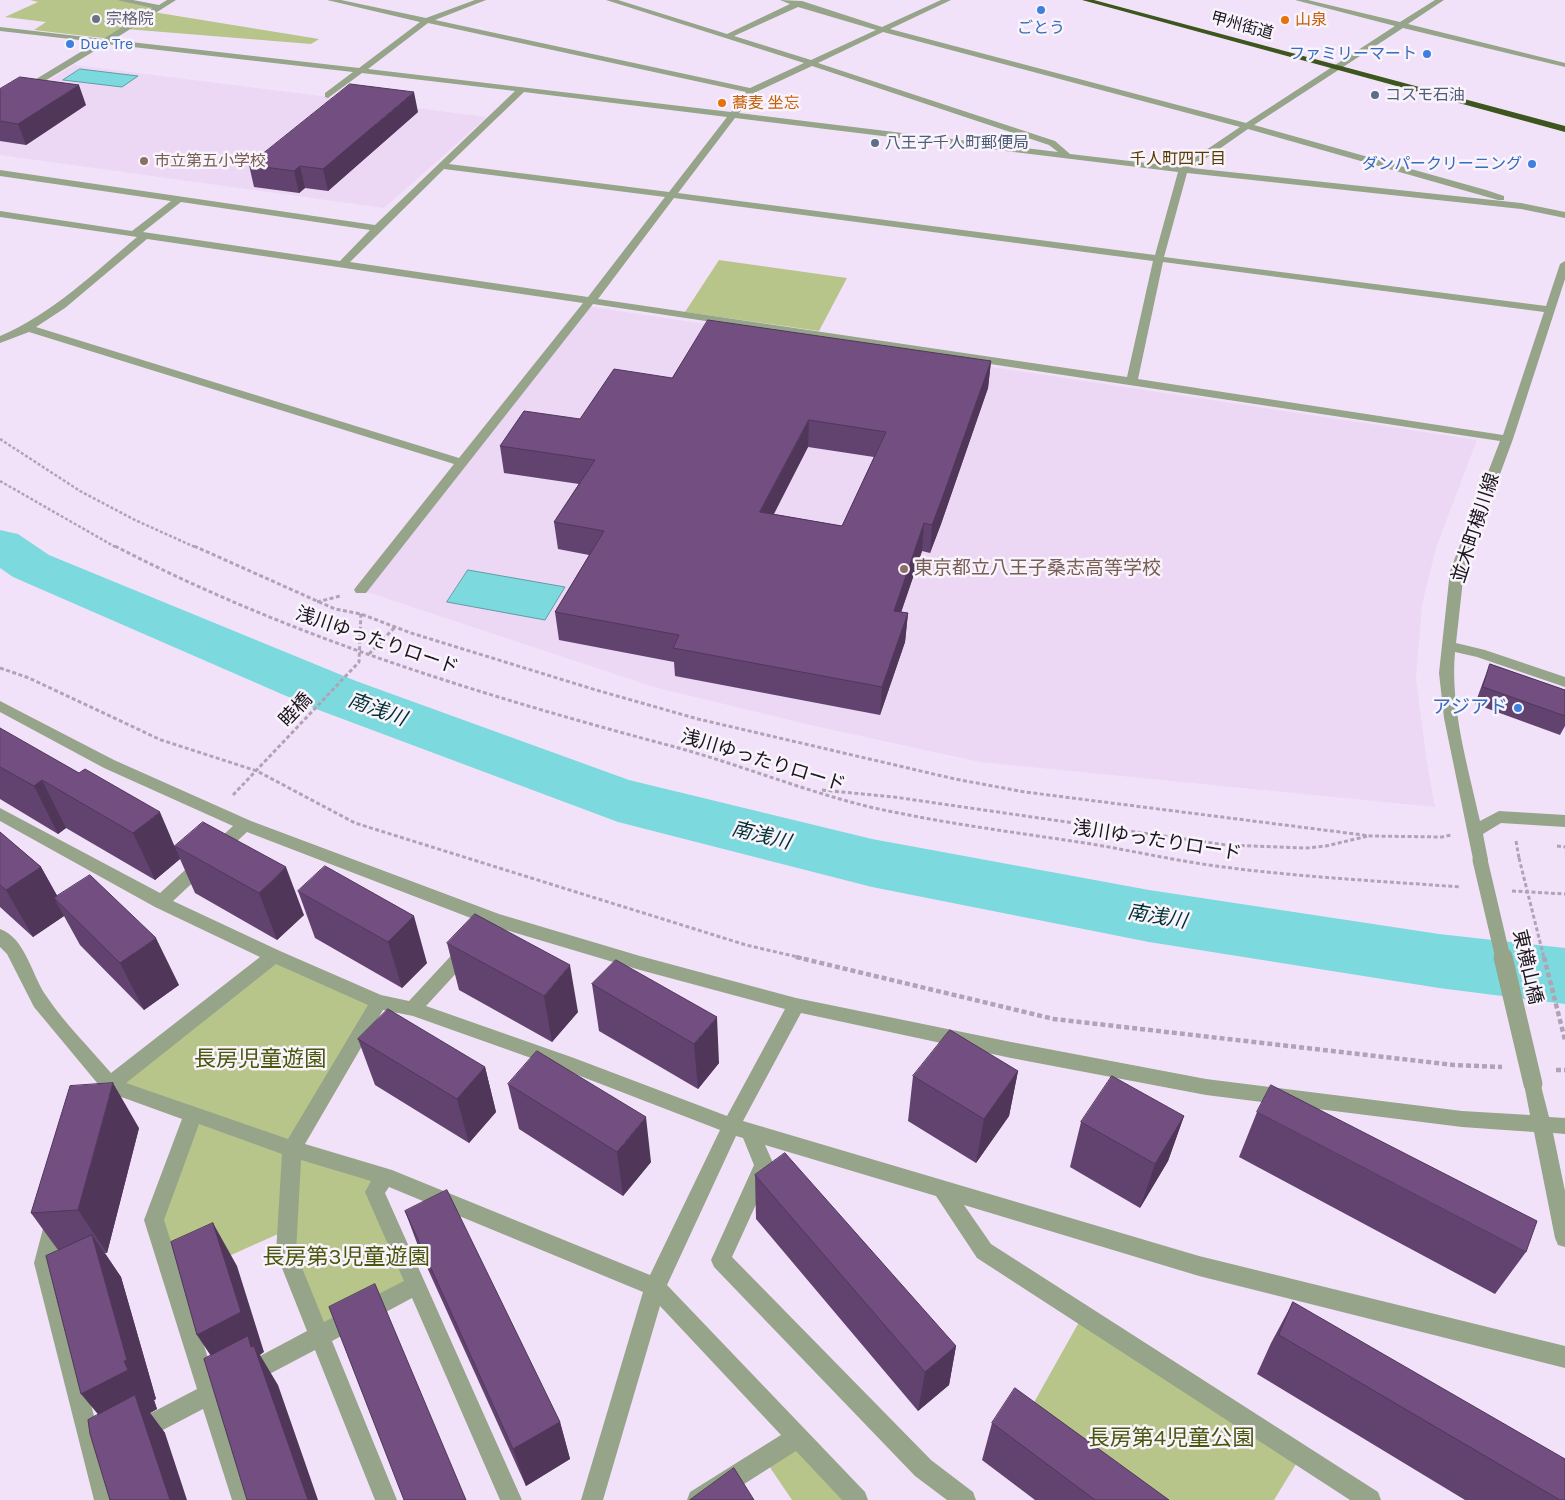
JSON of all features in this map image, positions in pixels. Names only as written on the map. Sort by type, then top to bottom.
[{"type":"highway","name":"甲州街道","points":[[1086,0],[1565,129]]},
{"type":"street","points":[[121,0],[159,8]]},
{"type":"street","points":[[0,106],[107,42],[172,0]]},
{"type":"street","points":[[331,0],[751,91]]},
{"type":"street","points":[[328,95],[426,20],[482,0]]},
{"type":"street","points":[[610,0],[812,63],[1052,143],[1068,156]]},
{"type":"street","points":[[784,0],[883,30],[1247,126],[1483,192],[1521,206]]},
{"type":"street","points":[[727,37],[805,0]]},
{"type":"street","points":[[361,590],[591,300],[751,91],[947,0]]},
{"type":"street","points":[[1299,0],[1565,65]]},
{"type":"street","points":[[1132,382],[1158,260],[1183,170],[1440,0]]},
{"type":"street","points":[[0,29],[359,70],[1183,170],[1521,206],[1565,215]]},
{"type":"street","points":[[342,265],[377,228],[522,90]]},
{"type":"street","points":[[441,166],[671,194],[1158,260],[1549,310]]},
{"type":"street","points":[[0,173],[377,228]]},
{"type":"street","points":[[0,340],[28,328],[61,306],[178,200]]},
{"type":"street","points":[[0,214],[591,300],[1507,439]]},
{"type":"street","name":"並木町横川線","points":[[1480,860],[1451,718],[1446,673],[1457,571],[1507,439],[1565,264]]},
{"type":"street","points":[[28,328],[462,463]]},
{"type":"street","points":[[1448,646],[1480,653],[1565,682]]},
{"type":"street","points":[[0,706],[109,764],[245,825],[495,920],[640,963],[796,1005],[1011,1050],[1206,1087],[1462,1119],[1565,1126]]},
{"type":"street","points":[[0,814],[161,902],[274,956],[379,1002],[413,1009],[568,1063],[741,1129],[1200,1266],[1565,1357]]},
{"type":"street","points":[[1474,831],[1499,817],[1565,821]]},
{"type":"street","points":[[161,902],[245,825]]},
{"type":"street","name":"東横山橋","points":[[1480,860],[1533,1084],[1540,1125]]},
{"type":"street","points":[[413,1009],[495,920]]},
{"type":"street","points":[[0,936],[14,950],[40,1002],[110,1085],[292,1150],[386,1176],[655,1287],[857,1500]]},
{"type":"street","points":[[90,1103],[110,1085],[274,956]]},
{"type":"street","points":[[379,1002],[292,1150],[286,1253],[386,1500]]},
{"type":"street","points":[[592,1500],[655,1287],[741,1129],[796,1005]]},
{"type":"street","points":[[194,1114],[154,1220],[243,1500]]},
{"type":"street","points":[[1540,1125],[1565,1238]]},
{"type":"street","points":[[741,1129],[764,1165],[721,1260],[923,1468],[965,1500]]},
{"type":"street","points":[[386,1176],[375,1192],[511,1500]]},
{"type":"street","points":[[942,1189],[984,1251],[1370,1500]]},
{"type":"street","points":[[58,1205],[44,1264],[110,1448],[105,1500]]},
{"type":"street","points":[[110,1448],[416,1285]]},
{"type":"street","points":[[698,1500],[797,1438]]},
{"type":"path","points":[[0,439],[66,482],[135,520],[334,609],[361,614],[395,627],[596,690],[689,716],[897,767],[1025,792],[1371,836],[1442,837],[1474,831]]},
{"type":"path","name":"浅川ゆったりロード","points":[[0,480],[115,546],[185,580],[280,622],[358,651],[513,701],[636,738],[726,762],[814,790],[887,810],[1221,867],[1298,875],[1470,888]]},
{"type":"path","points":[[358,651],[361,614]]},
{"type":"path","points":[[369,654],[395,627]]},
{"type":"path","name":"睦橋","points":[[218,813],[355,667],[359,662],[358,651]]},
{"type":"path","points":[[0,668],[30,678],[161,740],[257,771],[355,823],[746,945],[1044,1017],[1454,1065],[1510,1068]]},
{"type":"path","points":[[814,790],[894,797],[1226,845],[1306,848],[1326,846],[1371,836]]},
{"type":"path","points":[[1515,836],[1565,1040]]},
{"type":"path","points":[[1509,890],[1565,894]]},
{"type":"path","points":[[1546,1070],[1565,1070]]},
{"type":"shaded area","points":[[74,65],[487,117],[384,208],[0,155],[0,111]]},
{"type":"shaded area","points":[[80,69],[138,76],[122,87],[63,80]]},
{"type":"shaded area","name":"東京都立八王子桑志高等学校","points":[[586,306],[1477,440],[1436,548],[1422,605],[1416,679],[1435,807],[980,762],[806,724],[654,687],[361,590]]},
{"type":"shaded area","points":[[468,570],[565,587],[545,620],[447,602]]},
{"type":"green space","name":"宗格院","points":[[30,0],[121,0],[159,7],[153,12],[319,39],[311,44],[126,29],[112,39],[34,30],[46,22],[5,17],[38,2]]},
{"type":"green space","points":[[719,260],[847,278],[819,331],[685,312]]},
{"type":"green space","points":[[274,956],[379,1002],[292,1149],[385,1176],[375,1192],[416,1285],[318,1336],[287,1230],[173,1281],[157,1212],[193,1114],[110,1085]]},
{"type":"green space","name":"長房第4児童公園","points":[[1083,1315],[1301,1456],[1274,1500],[1158,1500],[1032,1406]]},
{"type":"green space","points":[[797,1438],[857,1500],[792,1500],[765,1460]]},
{"type":"building","points":[[20,77],[79,85],[18,124],[0,121],[0,89]]},
{"type":"building","points":[[350,84],[414,92],[323,169],[300,166],[294,171],[249,165]]},
{"type":"building","points":[[708,320],[991,361],[932,525],[924,523],[894,611],[908,613],[882,687],[673,648],[679,635],[555,612],[604,531],[554,522],[595,460],[500,446],[524,411],[580,419],[614,369],[672,378]],"holes":[[[809,420],[886,432],[842,526],[760,512]]]},
{"type":"building","points":[[1490,664],[1565,690],[1565,716],[1483,687]]},
{"type":"building","points":[[0,728],[79,773],[85,769],[160,812],[133,833],[42,780],[34,786],[0,767]]},
{"type":"building","points":[[203,822],[286,867],[259,893],[175,846]]},
{"type":"building","points":[[0,832],[41,867],[6,890],[0,885]]},
{"type":"building","points":[[325,866],[414,916],[388,942],[298,891]]},
{"type":"building","points":[[90,875],[156,938],[120,963],[54,898]]},
{"type":"building","points":[[475,914],[570,965],[544,996],[447,943]]},
{"type":"building","points":[[616,960],[717,1017],[694,1044],[592,984]]},
{"type":"building","points":[[388,1009],[485,1067],[457,1099],[358,1039]]},
{"type":"building","points":[[950,1030],[1018,1071],[984,1119],[913,1076]]},
{"type":"building","points":[[537,1051],[646,1117],[617,1152],[508,1084]]},
{"type":"building","points":[[1112,1076],[1184,1116],[1155,1164],[1081,1122]]},
{"type":"building","points":[[113,1083],[78,1210],[31,1213],[70,1086]]},
{"type":"building","points":[[1271,1085],[1537,1221],[1526,1252],[1257,1112]]},
{"type":"building","points":[[785,1153],[956,1346],[925,1372],[755,1175]]},
{"type":"building","points":[[447,1190],[560,1422],[513,1449],[405,1211]]},
{"type":"building","points":[[213,1223],[241,1312],[197,1335],[171,1242]]},
{"type":"building","points":[[92,1235],[127,1360],[124,1361],[128,1370],[81,1394],[46,1256]]},
{"type":"building","points":[[375,1284],[466,1500],[404,1500],[329,1307]]},
{"type":"building","points":[[1293,1302],[1565,1459],[1565,1500],[1560,1500],[1279,1335]]},
{"type":"building","points":[[248,1336],[251,1347],[254,1346],[308,1500],[247,1500],[204,1359]]},
{"type":"building","points":[[1015,1388],[1169,1500],[1095,1500],[992,1423]]},
{"type":"building","points":[[135,1395],[170,1500],[110,1500],[90,1434],[88,1420]]},
{"type":"building","points":[[734,1468],[754,1500],[690,1500]]},
{"type":"waterway","name":"南浅川","points":[[0,545],[31,566],[336,695],[618,800],[872,863],[1149,916],[1439,961],[1565,976]]},
{"type":"place","name":"ごとう","points":[[1041,10]]},
{"type":"place","name":"宗格院","points":[[96,19]]},
{"type":"place","name":"山泉","points":[[1285,20]]},
{"type":"place","name":"Due Tre","points":[[70,44]]},
{"type":"place","name":"ファミリーマート","points":[[1427,54]]},
{"type":"place","name":"コスモ石油","points":[[1375,95]]},
{"type":"place","name":"蕎麦 坐忘","points":[[722,103]]},
{"type":"place","name":"八王子千人町郵便局","points":[[875,143]]},
{"type":"place","name":"市立第五小学校","points":[[144,161]]},
{"type":"place","name":"ダンパークリーニング","points":[[1532,164]]},
{"type":"place","name":"東京都立八王子桑志高等学校","points":[[904,569]]},
{"type":"place","name":"アジアド","points":[[1518,708]]},
{"type":"district","name":"千人町四丁目","points":[[1178,159]]},
{"type":"park label","name":"長房児童遊園","points":[[260,1060]]},
{"type":"park label","name":"長房第3児童遊園","points":[[346,1258]]}]
